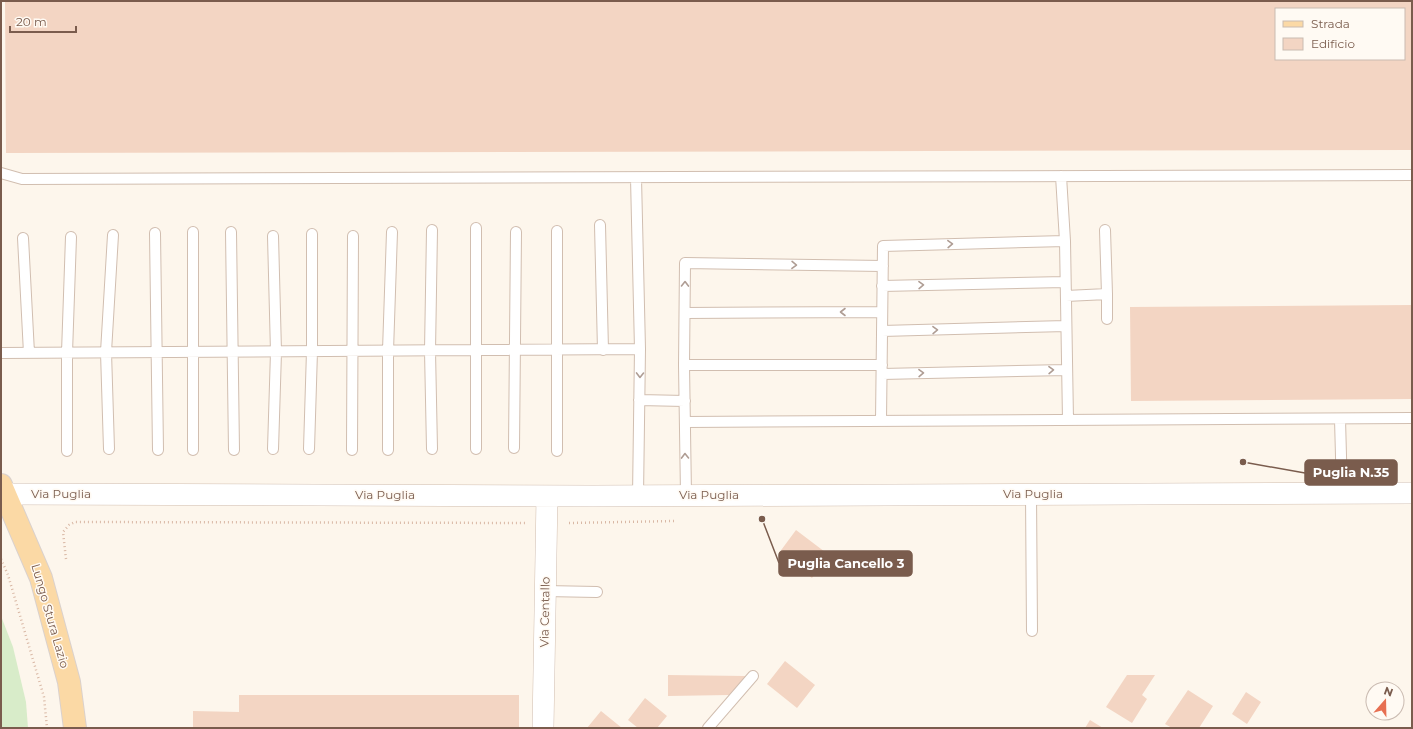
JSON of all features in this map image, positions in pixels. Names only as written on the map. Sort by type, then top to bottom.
[{"type":"main road","name":"Lungo Stura Lazio","points":[[3,490],[41,578],[68,682],[75,728]]},
{"type":"street","name":"Via Puglia","points":[[3,490],[547,496],[1412,493]]},
{"type":"street","name":"Via Centallo","points":[[543,728],[547,496]]},
{"type":"lane","points":[[1,173],[22,179],[1412,175]]},
{"type":"lane","points":[[1061,176],[1065,241],[1068,420]]},
{"type":"lane","points":[[636,178],[640,350],[638,496]]},
{"type":"lane","points":[[600,225],[603,350]]},
{"type":"lane","points":[[476,228],[476,449]]},
{"type":"lane","points":[[432,230],[430,351],[432,450]]},
{"type":"lane","points":[[1105,230],[1107,318]]},
{"type":"lane","points":[[156,232],[158,450]]},
{"type":"lane","points":[[193,232],[193,450]]},
{"type":"lane","points":[[231,232],[234,450]]},
{"type":"lane","points":[[388,450],[388,351],[392,232]]},
{"type":"lane","points":[[514,448],[516,232]]},
{"type":"lane","points":[[557,232],[557,451]]},
{"type":"lane","points":[[309,449],[312,351],[312,234]]},
{"type":"lane","points":[[109,449],[106,352],[113,235]]},
{"type":"lane","points":[[273,236],[276,352],[273,449]]},
{"type":"lane","points":[[352,450],[353,236]]},
{"type":"lane","points":[[67,451],[67,353],[71,237]]},
{"type":"lane","points":[[23,238],[29,353]]},
{"type":"lane","points":[[881,421],[883,246],[1065,241]]},
{"type":"lane","points":[[686,495],[684,365],[685,263],[883,266]]},
{"type":"lane","points":[[882,286],[1065,282]]},
{"type":"lane","points":[[1066,296],[1107,294]]},
{"type":"lane","points":[[685,313],[882,312]]},
{"type":"lane","points":[[882,331],[1066,326]]},
{"type":"lane","points":[[1,353],[640,350]]},
{"type":"lane","points":[[684,365],[882,369],[1067,370]]},
{"type":"lane","points":[[639,400],[685,401]]},
{"type":"lane","points":[[685,422],[1412,418]]},
{"type":"lane","points":[[1340,419],[1342,493]]},
{"type":"lane","points":[[1031,494],[1032,631]]},
{"type":"lane","points":[[545,591],[597,592]]},
{"type":"lane","points":[[708,728],[753,676]]},
{"type":"path","points":[[66,559],[63,532],[69,525],[75,522],[546,523],[675,521]]},
{"type":"path","points":[[1,559],[8,575],[44,697],[47,728]]},
{"type":"green space","points":[[1,616],[13,647],[26,702],[28,728],[1,728]]},
{"type":"building","points":[[5,1],[1412,1],[1412,150],[6,153]]},
{"type":"building","points":[[1412,305],[1412,399],[1131,401],[1130,307]]},
{"type":"building","points":[[796,530],[829,555],[812,578],[779,553]]},
{"type":"building","points":[[785,661],[815,685],[797,708],[767,684]]},
{"type":"building","points":[[668,675],[746,676],[729,695],[668,696]]},
{"type":"building","points":[[1127,675],[1155,675],[1142,695],[1147,699],[1132,723],[1106,707]]},
{"type":"building","points":[[1188,690],[1213,706],[1199,728],[1172,728],[1165,724]]},
{"type":"building","points":[[1246,692],[1261,702],[1247,724],[1232,714]]},
{"type":"building","points":[[239,695],[519,695],[519,728],[193,728],[193,711],[239,712]]},
{"type":"building","points":[[645,698],[667,716],[657,728],[638,728],[628,720]]},
{"type":"building","points":[[601,711],[622,728],[587,728]]},
{"type":"building","points":[[1090,720],[1103,728],[1085,728]]},
{"type":"place","name":"Puglia N.35","points":[[1243,462]]},
{"type":"place","name":"Puglia Cancello 3","points":[[762,519]]}]
